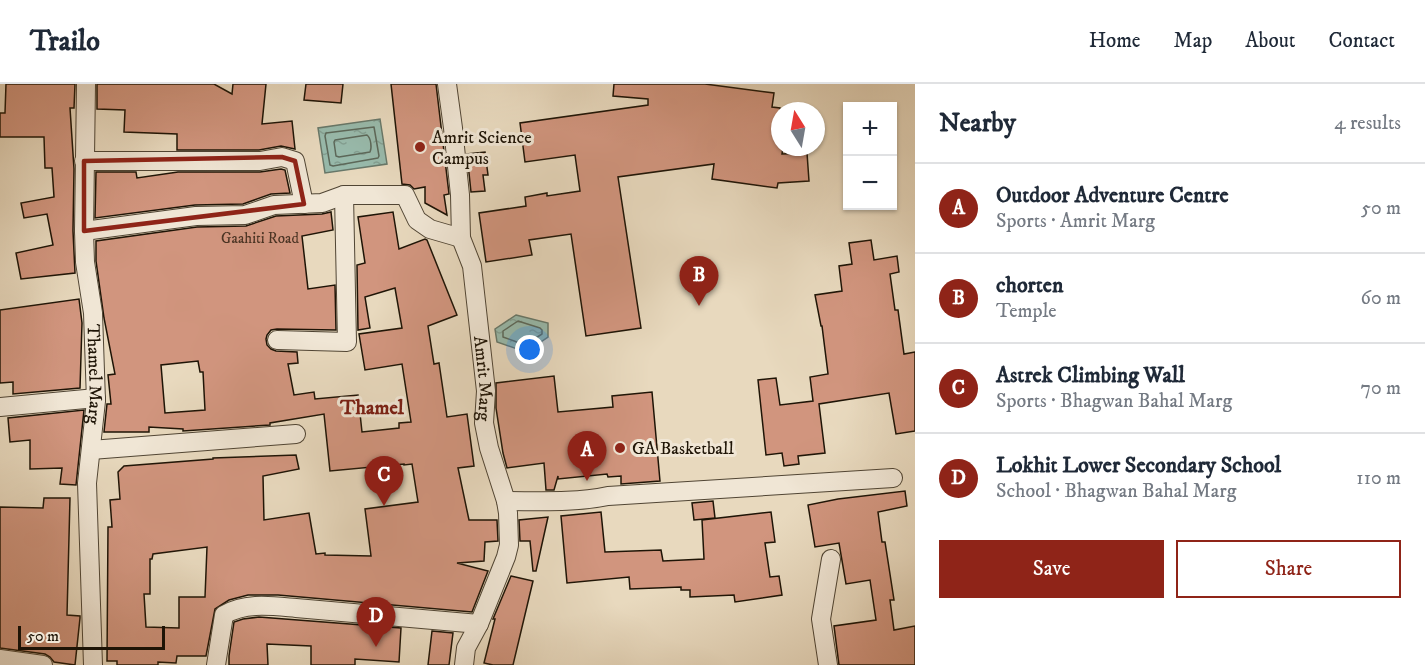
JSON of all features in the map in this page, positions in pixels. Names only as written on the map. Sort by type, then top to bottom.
[{"type":"street","name":"Thamel Marg","points":[[86,84],[84,231],[85,262],[93,313],[96,398],[87,483],[93,665]]},
{"type":"street","name":"Amrit Marg","points":[[447,84],[460,195],[461,238],[472,266],[486,391],[484,423],[489,448],[506,501],[509,545],[479,624],[466,648],[464,665]]},
{"type":"street","points":[[84,161],[260,161],[282,157],[295,161],[304,204]]},
{"type":"street","points":[[277,340],[347,342],[344,195]]},
{"type":"street","points":[[84,231],[196,216],[245,215],[274,205],[322,203],[344,195],[405,195],[417,220],[430,229],[461,238]]},
{"type":"street","points":[[0,408],[96,398]]},
{"type":"street","points":[[91,450],[296,434]]},
{"type":"street","points":[[506,501],[588,500],[608,496],[893,478]]},
{"type":"street","points":[[828,665],[821,619],[831,559]]},
{"type":"street","points":[[216,665],[224,615],[238,608],[268,606],[479,624]]},
{"type":"street","points":[[0,659],[44,665]]},
{"type":"highlighted area","points":[[282,157],[295,161],[304,204],[84,231],[84,161]]},
{"type":"water","points":[[380,119],[387,164],[325,173],[318,128]]},
{"type":"water","points":[[516,315],[548,323],[548,337],[526,352],[497,342],[495,329]]},
{"type":"building","points":[[6,84],[75,84],[74,108],[70,108],[74,169],[75,273],[21,279],[16,253],[53,245],[47,214],[24,218],[21,203],[54,197],[52,168],[45,168],[44,137],[0,137],[0,113],[5,113]]},
{"type":"building","points":[[97,84],[214,84],[232,94],[233,84],[266,84],[262,124],[292,121],[295,149],[281,146],[259,150],[177,150],[177,134],[124,132],[125,110],[97,109]]},
{"type":"building","points":[[306,84],[343,84],[341,103],[304,100]]},
{"type":"building","points":[[391,84],[436,84],[449,194],[444,195],[447,215],[425,203],[425,187],[414,189],[410,185],[402,184]]},
{"type":"building","points":[[614,84],[705,84],[774,93],[771,102],[771,156],[807,156],[809,181],[778,183],[777,188],[712,179],[714,164],[618,177],[641,328],[586,336],[571,234],[529,240],[532,255],[486,262],[479,213],[526,206],[525,197],[580,191],[575,155],[525,162],[520,123],[648,105],[648,99],[613,96]]},
{"type":"building","points":[[485,152],[488,175],[483,175],[485,191],[471,192],[467,154]]},
{"type":"building","points":[[285,170],[290,193],[271,194],[243,204],[195,205],[95,218],[96,172],[136,172],[137,178],[178,172],[260,172]]},
{"type":"building","points":[[331,212],[333,230],[302,236],[308,289],[335,285],[336,330],[271,330],[267,335],[267,345],[276,351],[297,352],[298,363],[288,364],[294,395],[314,392],[315,399],[358,395],[362,432],[399,428],[399,423],[411,422],[402,364],[365,370],[359,334],[402,328],[395,288],[365,297],[370,328],[358,330],[357,265],[365,263],[358,217],[393,212],[399,249],[427,240],[457,315],[428,326],[434,364],[439,363],[447,417],[467,414],[474,466],[458,468],[469,520],[497,520],[498,541],[485,542],[484,561],[457,563],[488,571],[472,612],[278,595],[248,595],[229,600],[215,609],[206,656],[177,656],[176,663],[158,662],[158,665],[117,665],[117,661],[107,661],[108,527],[112,527],[110,500],[120,499],[118,472],[124,466],[213,458],[296,455],[299,469],[263,476],[264,520],[309,513],[316,554],[371,556],[365,509],[418,502],[412,464],[330,471],[324,414],[270,423],[270,425],[183,431],[183,429],[149,427],[149,432],[104,432],[107,404],[111,404],[108,375],[115,374],[104,318],[96,261],[96,241],[197,227],[246,226],[276,216]],"holes":[[[198,361],[200,372],[203,372],[205,410],[165,413],[161,365]],[[207,547],[205,597],[179,597],[179,628],[146,627],[144,594],[150,594],[150,559],[153,554]]]},
{"type":"building","points":[[871,240],[874,260],[897,256],[899,272],[890,274],[904,354],[915,352],[915,431],[896,434],[889,393],[819,404],[825,453],[798,456],[799,464],[784,466],[782,453],[766,455],[758,380],[776,378],[780,405],[813,401],[810,377],[828,374],[822,326],[815,295],[842,291],[839,266],[852,264],[849,243]]},
{"type":"building","points":[[79,299],[82,323],[80,388],[13,394],[13,382],[0,383],[0,310]]},
{"type":"building","points":[[554,376],[558,412],[613,407],[612,396],[652,392],[660,481],[621,484],[621,476],[608,477],[607,474],[558,479],[558,476],[554,490],[546,490],[544,463],[507,468],[496,408],[496,383]]},
{"type":"building","points":[[84,410],[76,485],[60,484],[62,468],[30,469],[30,440],[10,442],[8,418]]},
{"type":"building","points":[[905,491],[907,506],[878,512],[894,600],[890,600],[894,630],[915,626],[915,665],[839,665],[834,626],[876,620],[870,580],[846,584],[839,543],[815,547],[808,505]]},
{"type":"building","points":[[44,498],[70,498],[67,615],[80,616],[75,665],[54,662],[45,654],[0,648],[0,507],[43,508]]},
{"type":"building","points":[[713,501],[715,518],[694,520],[692,503]]},
{"type":"building","points":[[601,512],[605,552],[661,550],[663,561],[704,559],[702,520],[771,512],[775,542],[765,543],[770,577],[779,576],[782,595],[735,602],[734,595],[690,597],[690,590],[681,590],[681,587],[630,589],[629,577],[567,583],[561,516]]},
{"type":"building","points":[[548,517],[536,571],[533,571],[530,541],[520,541],[519,520]]},
{"type":"building","points":[[511,576],[533,581],[513,665],[484,663],[495,619],[493,619]]},
{"type":"building","points":[[259,617],[401,628],[399,662],[355,659],[355,665],[311,665],[311,646],[267,644],[268,665],[229,665],[234,622]]},
{"type":"building","points":[[432,631],[453,633],[449,665],[428,665]]},
{"type":"place","name":"Amrit Science Campus","points":[[420,147]]},
{"type":"place","name":"chorten","points":[[699,306]]},
{"type":"place","name":"GA Basketball","points":[[620,448]]},
{"type":"place","name":"Outdoor Adventure Centre","points":[[587,481]]},
{"type":"place","name":"Astrek Climbing Wall","points":[[384,506]]},
{"type":"place","name":"Lokhit Lower Secondary School","points":[[376,647]]},
{"type":"district","name":"Thamel","points":[[372,407]]}]
